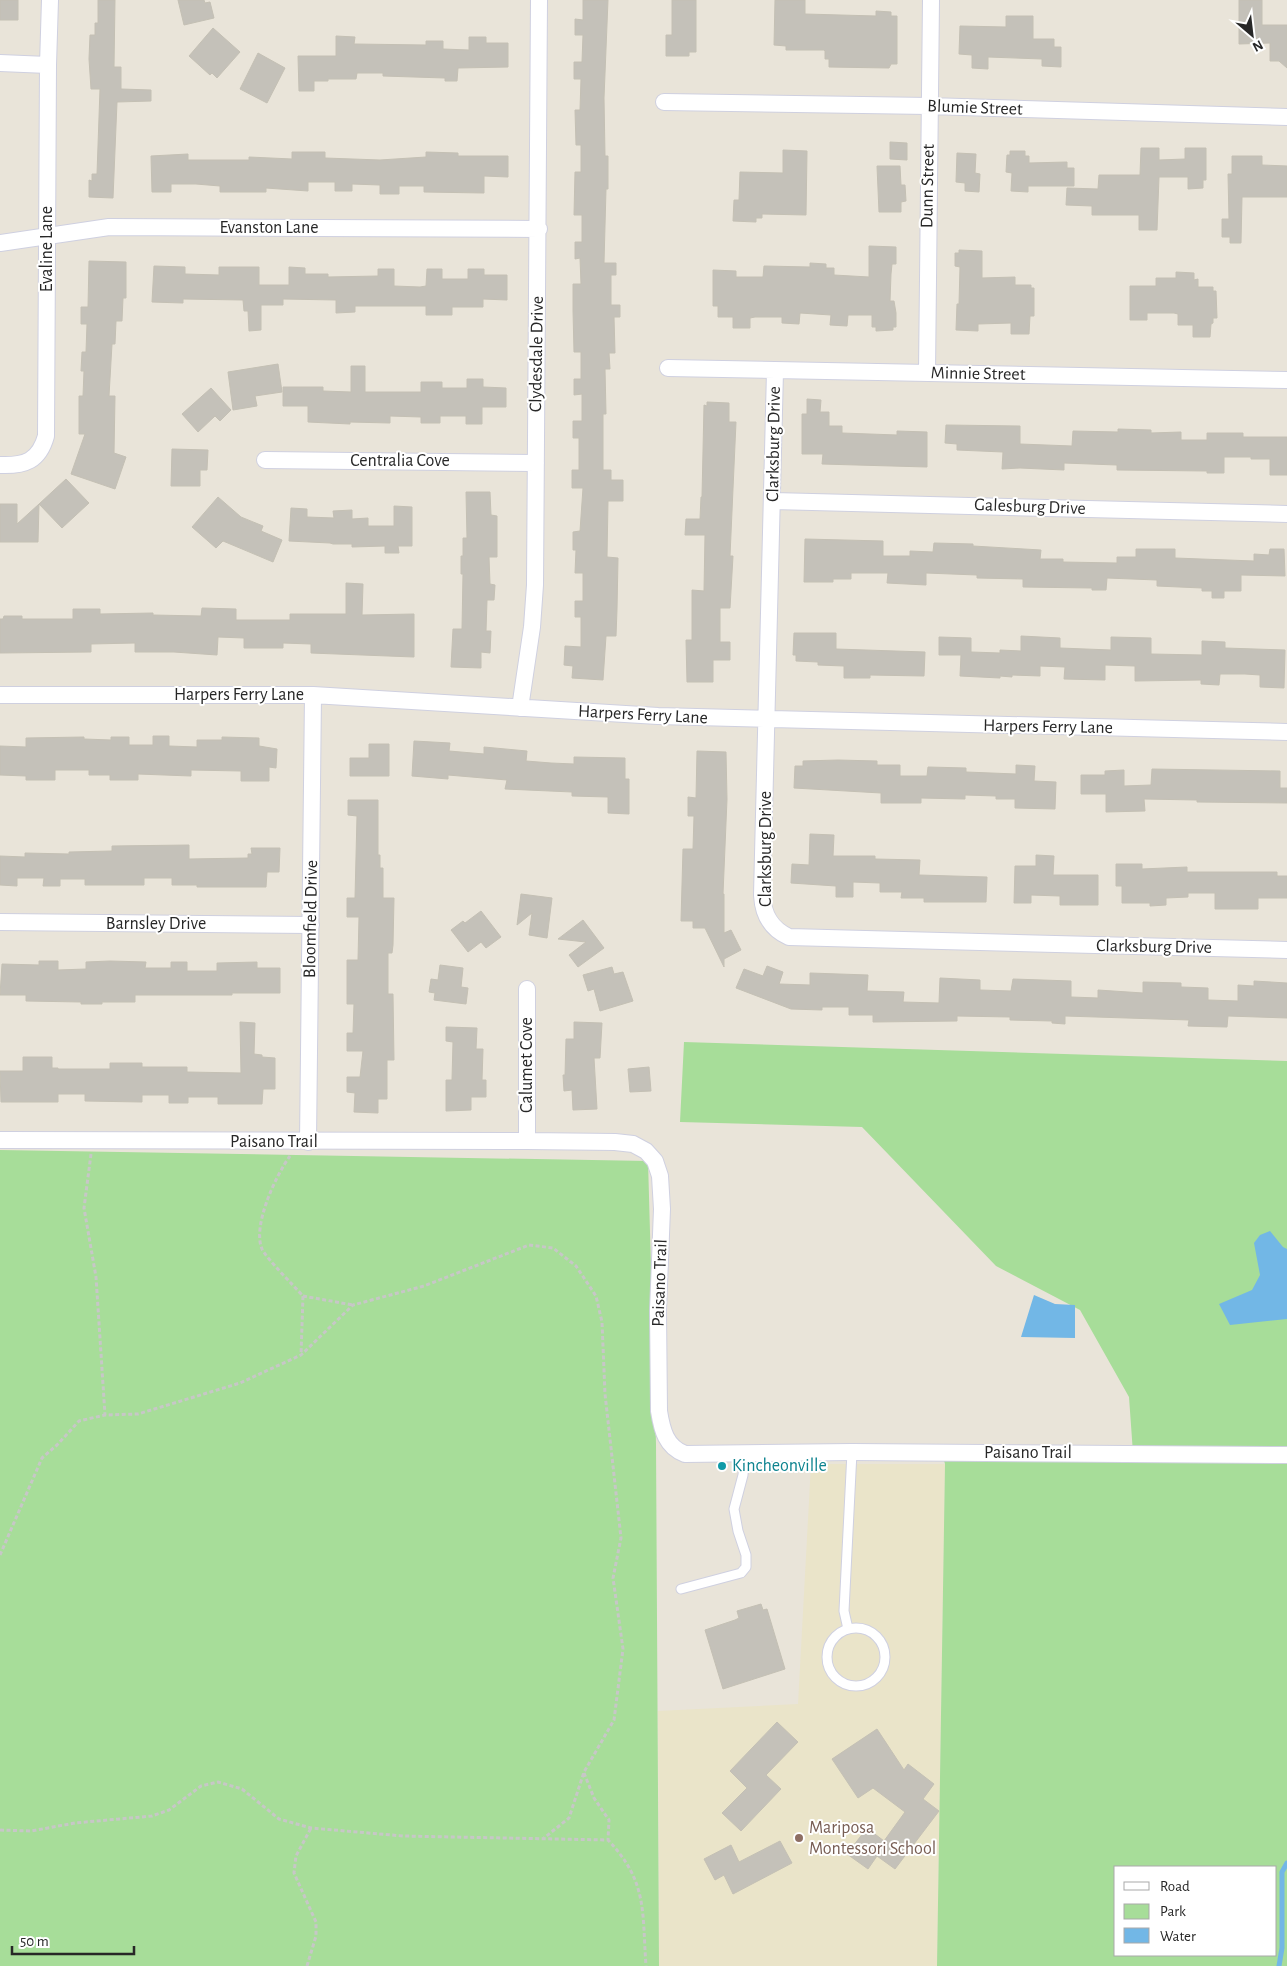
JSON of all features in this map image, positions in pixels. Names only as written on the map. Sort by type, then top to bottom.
[{"type":"street","name":"Evaline Lane","points":[[0,465],[22,464],[35,458],[43,449],[46,436],[50,0]]},
{"type":"street","name":"Clydesdale Drive","points":[[520,708],[532,627],[535,585],[539,0]]},
{"type":"street","name":"Dunn Street","points":[[927,372],[931,0]]},
{"type":"street","points":[[0,64],[48,65]]},
{"type":"street","name":"Blumie Street","points":[[664,102],[929,106],[1287,117]]},
{"type":"street","name":"Evanston Lane","points":[[0,243],[109,227],[538,229]]},
{"type":"street","name":"Minnie Street","points":[[668,368],[1287,380]]},
{"type":"street","name":"Clarksburg Drive","points":[[776,371],[762,906],[772,925],[789,938],[1287,950]]},
{"type":"street","name":"Centralia Cove","points":[[264,460],[536,462]]},
{"type":"street","name":"Galesburg Drive","points":[[773,500],[1287,514]]},
{"type":"street","name":"Harpers Ferry Lane","points":[[0,695],[313,695],[658,716],[1287,732]]},
{"type":"street","name":"Bloomfield Drive","points":[[308,1142],[313,695]]},
{"type":"street","name":"Barnsley Drive","points":[[0,922],[311,925]]},
{"type":"street","name":"Calumet Cove","points":[[527,989],[527,1142]]},
{"type":"street","name":"Paisano Trail","points":[[0,1140],[93,1142],[616,1142],[633,1144],[646,1150],[655,1161],[660,1176],[662,1208],[658,1311],[659,1411],[661,1426],[670,1445],[676,1451],[685,1454],[852,1452],[1287,1455]]},
{"type":"lane","points":[[848,1629],[844,1611],[852,1452]]},
{"type":"lane","points":[[681,1589],[741,1573],[746,1567],[746,1555],[738,1532],[734,1509],[743,1475],[745,1454]]},
{"type":"lane","points":[[857,1627],[866,1629],[880,1640],[884,1649],[884,1667],[879,1675],[864,1685],[854,1686],[840,1680],[830,1670],[827,1660],[828,1650],[832,1641],[839,1633],[848,1629],[857,1627]]},
{"type":"path","points":[[93,1142],[84,1208],[96,1277],[105,1415]]},
{"type":"path","points":[[308,1142],[289,1156],[270,1191],[259,1232],[262,1250],[303,1296],[353,1305],[424,1286],[529,1244],[553,1248],[576,1266],[596,1296],[602,1322],[605,1394],[621,1538],[613,1578],[623,1650],[614,1720],[584,1772],[568,1818],[544,1838]]},
{"type":"path","points":[[301,1355],[303,1296]]},
{"type":"path","points":[[0,1555],[42,1458],[79,1421],[105,1415],[138,1414],[240,1383],[301,1355],[353,1305]]},
{"type":"path","points":[[584,1772],[594,1798],[609,1820],[608,1840]]},
{"type":"path","points":[[0,1830],[31,1831],[75,1823],[152,1816],[170,1810],[201,1786],[218,1782],[242,1789],[279,1818],[311,1828],[403,1836],[608,1840],[622,1854],[635,1877],[641,1894],[646,1966]]},
{"type":"path","points":[[307,1966],[316,1936],[316,1922],[294,1873],[296,1856],[311,1828]]},
{"type":"shaded area","name":"Mariposa Montessori School","points":[[811,1464],[945,1464],[937,1966],[659,1966],[658,1711],[798,1704]]},
{"type":"green space","points":[[684,1042],[1287,1061],[1287,1966],[937,1966],[945,1464],[942,1453],[1133,1453],[1129,1397],[1080,1310],[996,1266],[862,1127],[680,1122]]},
{"type":"green space","points":[[0,1150],[648,1161],[656,1444],[659,1966],[0,1966]]},
{"type":"water","points":[[1270,1231],[1283,1247],[1287,1249],[1287,1319],[1230,1325],[1219,1304],[1252,1290],[1260,1275],[1254,1243],[1260,1235]]},
{"type":"water","points":[[1034,1295],[1055,1304],[1075,1305],[1075,1338],[1021,1337]]},
{"type":"building","points":[[0,0],[18,0],[18,20],[0,20]]},
{"type":"building","points":[[98,0],[115,0],[114,67],[121,67],[121,89],[151,90],[151,101],[117,102],[113,198],[89,197],[89,180],[92,181],[92,174],[97,174],[100,89],[91,89],[89,59],[90,35],[95,35],[95,23],[98,23]]},
{"type":"building","points":[[178,0],[204,0],[205,3],[210,2],[214,18],[184,25]]},
{"type":"building","points":[[583,0],[608,0],[604,98],[605,156],[608,156],[608,189],[606,189],[604,263],[616,263],[616,275],[611,275],[611,305],[620,305],[620,317],[614,317],[615,353],[609,353],[610,369],[605,369],[606,414],[603,414],[603,470],[611,470],[611,480],[623,480],[623,501],[608,501],[607,557],[618,558],[617,609],[616,636],[606,636],[603,680],[572,678],[573,666],[564,665],[565,646],[581,647],[581,617],[575,617],[575,601],[583,601],[583,573],[575,573],[576,550],[573,550],[573,532],[580,531],[583,488],[572,488],[572,470],[579,470],[579,438],[573,438],[573,421],[582,421],[582,394],[574,395],[574,379],[581,379],[581,352],[574,352],[573,284],[581,284],[580,258],[575,259],[575,242],[582,242],[582,215],[574,215],[575,172],[581,172],[581,145],[576,145],[575,110],[580,110],[581,79],[574,79],[574,62],[582,62],[583,35],[575,35],[575,19],[583,20]]},
{"type":"building","points":[[672,0],[696,0],[696,52],[689,52],[689,56],[666,56],[666,35],[672,35]]},
{"type":"building","points":[[775,0],[805,0],[805,14],[876,16],[876,11],[891,12],[891,16],[897,16],[897,64],[891,64],[889,68],[829,67],[829,59],[825,59],[824,50],[786,50],[786,46],[774,45]]},
{"type":"building","points":[[1239,0],[1262,0],[1262,25],[1287,25],[1287,68],[1279,61],[1270,61],[1270,43],[1239,44]]},
{"type":"building","points":[[1006,16],[1033,16],[1033,39],[1054,39],[1054,47],[1061,47],[1061,67],[1042,66],[1042,59],[988,57],[988,69],[972,68],[972,55],[959,54],[960,26],[1006,27]]},
{"type":"building","points":[[213,28],[240,52],[217,78],[212,73],[210,75],[189,56]]},
{"type":"building","points":[[336,36],[355,37],[354,44],[426,45],[426,41],[443,41],[443,49],[469,50],[469,37],[486,37],[486,43],[508,43],[508,67],[458,68],[457,81],[445,81],[445,78],[383,76],[383,73],[357,73],[356,79],[314,81],[314,91],[299,91],[298,56],[336,56]]},
{"type":"building","points":[[258,53],[285,68],[267,103],[240,89]]},
{"type":"building","points":[[890,142],[907,143],[907,160],[890,159]]},
{"type":"building","points":[[1141,148],[1159,148],[1159,160],[1185,159],[1185,148],[1206,148],[1206,180],[1203,180],[1203,188],[1188,189],[1188,177],[1159,177],[1157,230],[1139,230],[1139,215],[1092,215],[1092,206],[1066,205],[1067,188],[1098,189],[1099,175],[1140,175]]},
{"type":"building","points":[[783,150],[807,151],[806,215],[762,214],[762,218],[756,218],[756,222],[733,221],[734,200],[739,200],[740,172],[783,173]]},
{"type":"building","points":[[1010,151],[1025,151],[1025,156],[1029,156],[1029,163],[1067,162],[1067,168],[1074,168],[1074,186],[1028,186],[1028,192],[1011,191],[1012,173],[1006,172],[1007,155],[1010,155]]},
{"type":"building","points":[[292,152],[325,152],[325,158],[380,160],[426,157],[426,152],[458,153],[458,156],[508,156],[508,177],[484,176],[484,193],[424,192],[424,186],[399,186],[399,194],[380,194],[380,185],[352,184],[352,191],[335,191],[335,182],[308,182],[308,191],[266,188],[266,192],[220,192],[220,186],[171,184],[171,192],[152,192],[151,156],[188,154],[188,160],[249,160],[249,157],[292,159]]},
{"type":"building","points":[[957,153],[976,154],[975,173],[980,174],[979,192],[965,191],[965,183],[956,182]]},
{"type":"building","points":[[1232,156],[1262,156],[1262,165],[1287,166],[1287,197],[1242,197],[1241,243],[1230,243],[1230,237],[1222,237],[1222,219],[1229,219],[1228,174],[1232,174]]},
{"type":"building","points":[[877,166],[900,166],[901,185],[905,185],[906,201],[901,202],[901,212],[879,212]]},
{"type":"building","points":[[869,246],[896,247],[896,264],[892,264],[890,301],[894,301],[896,313],[896,327],[893,327],[893,330],[876,331],[876,327],[872,327],[872,315],[848,315],[847,326],[830,325],[831,315],[800,313],[799,324],[782,323],[782,317],[755,317],[750,318],[750,328],[733,328],[733,317],[718,317],[718,306],[713,306],[713,270],[736,271],[736,277],[763,277],[764,266],[810,267],[810,263],[826,264],[826,268],[834,268],[834,275],[869,277]]},
{"type":"building","points":[[959,250],[982,251],[982,278],[1015,277],[1015,285],[1031,285],[1031,288],[1034,288],[1034,316],[1030,316],[1029,334],[1011,334],[1011,323],[978,324],[978,331],[956,330],[960,267],[955,266],[955,253],[959,253]]},
{"type":"building","points":[[89,261],[126,262],[126,298],[123,298],[122,321],[116,321],[115,344],[112,344],[109,396],[115,396],[114,453],[126,457],[115,489],[71,474],[85,434],[79,434],[79,396],[83,396],[84,371],[81,371],[82,352],[86,352],[87,324],[81,324],[81,307],[88,307]]},
{"type":"building","points":[[154,266],[185,267],[185,274],[219,275],[219,267],[259,267],[259,285],[289,285],[289,267],[305,268],[305,274],[328,274],[328,277],[378,276],[378,269],[394,269],[394,286],[420,287],[426,286],[427,269],[442,269],[442,279],[468,279],[468,269],[484,269],[484,275],[507,275],[507,300],[483,299],[483,307],[452,307],[452,315],[426,315],[426,306],[355,306],[355,312],[336,313],[336,300],[283,299],[283,305],[261,305],[261,330],[249,331],[248,311],[244,311],[243,300],[183,299],[183,303],[152,302]]},
{"type":"building","points":[[1176,272],[1194,273],[1194,280],[1198,279],[1198,287],[1213,287],[1213,291],[1216,291],[1217,318],[1213,318],[1210,337],[1193,337],[1193,325],[1178,325],[1178,314],[1174,313],[1147,313],[1147,320],[1130,320],[1130,286],[1156,286],[1156,278],[1176,278]]},
{"type":"building","points":[[278,364],[282,392],[255,396],[257,406],[233,410],[228,372]]},
{"type":"building","points":[[351,366],[365,366],[365,392],[421,392],[421,382],[442,382],[442,388],[467,388],[467,379],[483,379],[483,387],[506,388],[506,407],[482,407],[482,424],[466,424],[466,416],[440,416],[440,423],[421,423],[421,417],[390,416],[390,423],[350,422],[350,424],[308,422],[308,406],[283,406],[283,387],[323,387],[323,391],[351,392]]},
{"type":"building","points":[[211,388],[231,410],[220,421],[215,416],[198,432],[182,414]]},
{"type":"building","points":[[807,399],[821,400],[820,412],[829,412],[829,426],[842,426],[842,433],[897,435],[897,431],[927,432],[927,467],[822,464],[823,454],[802,454],[802,414],[807,414]]},
{"type":"building","points":[[707,402],[729,403],[729,422],[736,422],[730,556],[733,556],[730,608],[720,608],[720,642],[730,642],[730,660],[713,660],[713,682],[687,682],[686,640],[692,640],[692,590],[704,591],[705,535],[685,535],[686,519],[700,519],[704,405],[707,406]]},
{"type":"building","points":[[946,425],[1020,426],[1020,444],[1072,446],[1073,431],[1118,432],[1118,429],[1151,430],[1151,433],[1181,432],[1181,440],[1207,440],[1207,433],[1243,433],[1243,437],[1287,437],[1287,475],[1270,475],[1270,459],[1251,459],[1251,457],[1224,457],[1224,473],[1207,473],[1207,471],[1117,470],[1117,465],[1064,463],[1064,470],[1002,469],[1003,452],[957,450],[957,444],[945,443]]},
{"type":"building","points":[[172,449],[208,450],[207,470],[200,470],[200,486],[171,486]]},
{"type":"building","points":[[66,479],[89,503],[62,528],[39,504]]},
{"type":"building","points":[[466,492],[490,492],[491,515],[497,516],[497,557],[489,557],[490,584],[495,585],[494,600],[487,600],[486,631],[491,631],[490,653],[481,652],[481,668],[451,667],[453,629],[462,629],[463,574],[461,574],[461,556],[463,556],[463,538],[467,538]]},
{"type":"building","points":[[218,497],[241,517],[263,526],[261,531],[282,540],[273,562],[223,541],[216,548],[192,527]]},
{"type":"building","points":[[0,504],[17,504],[17,524],[39,504],[38,542],[0,542]]},
{"type":"building","points":[[394,506],[412,507],[412,546],[398,546],[399,553],[385,553],[385,546],[352,547],[352,544],[289,541],[291,508],[307,509],[307,517],[334,518],[333,511],[352,510],[352,519],[368,518],[368,526],[394,526]]},
{"type":"building","points":[[805,539],[883,541],[883,556],[910,556],[910,551],[933,552],[934,543],[973,544],[973,546],[1041,550],[1040,559],[1063,559],[1063,562],[1117,563],[1117,557],[1136,557],[1136,549],[1175,549],[1175,558],[1254,561],[1254,554],[1269,555],[1270,549],[1284,549],[1285,576],[1241,575],[1241,591],[1224,591],[1224,598],[1212,598],[1212,591],[1202,591],[1202,588],[1157,586],[1157,580],[1107,578],[1106,590],[1023,587],[1023,579],[977,578],[977,575],[926,573],[926,585],[887,583],[888,573],[851,573],[851,579],[833,579],[833,582],[804,582]]},
{"type":"building","points":[[346,583],[363,584],[362,615],[414,614],[414,657],[311,653],[311,644],[283,643],[283,648],[244,648],[244,638],[218,637],[217,655],[135,652],[135,643],[91,644],[91,652],[0,653],[0,619],[3,619],[4,616],[22,616],[22,619],[73,619],[73,609],[100,609],[100,614],[153,613],[153,615],[201,616],[202,608],[236,609],[236,620],[290,620],[290,614],[346,614]]},
{"type":"building","points":[[794,633],[836,633],[836,649],[925,652],[924,676],[870,675],[870,678],[844,678],[844,666],[818,665],[818,662],[796,661],[796,655],[793,655]]},
{"type":"building","points":[[1021,636],[1060,638],[1060,648],[1111,650],[1111,637],[1151,638],[1151,654],[1202,655],[1202,641],[1225,642],[1225,648],[1285,650],[1284,688],[1260,687],[1260,675],[1245,674],[1220,674],[1219,685],[1201,684],[1201,680],[1135,681],[1135,666],[1105,665],[1105,680],[1064,679],[1065,667],[1040,666],[1040,676],[1012,675],[1012,677],[1000,676],[1000,678],[960,676],[961,655],[939,655],[939,637],[971,638],[971,652],[1000,653],[1000,650],[1021,651]]},
{"type":"building","points":[[153,736],[169,736],[169,746],[197,747],[197,740],[222,740],[222,737],[259,738],[259,746],[277,749],[276,768],[269,767],[269,781],[241,781],[241,771],[191,770],[191,776],[138,774],[138,780],[110,780],[110,775],[89,775],[89,770],[55,770],[55,780],[26,780],[26,776],[0,775],[0,746],[26,747],[26,738],[84,737],[84,739],[111,740],[111,737],[129,737],[129,745],[153,745]]},
{"type":"building","points":[[414,741],[450,743],[449,751],[484,754],[484,747],[527,751],[526,761],[574,764],[574,757],[625,758],[625,779],[629,779],[629,814],[608,813],[608,797],[572,796],[572,792],[505,789],[507,780],[448,775],[448,779],[412,776]]},
{"type":"building","points":[[369,744],[389,744],[389,776],[350,776],[350,758],[369,758]]},
{"type":"building","points":[[697,751],[726,752],[727,799],[723,894],[724,933],[731,930],[741,950],[724,959],[724,967],[705,928],[693,928],[693,921],[681,921],[683,849],[693,849],[694,816],[688,816],[688,797],[696,798]]},
{"type":"building","points":[[803,761],[877,761],[877,765],[900,765],[900,776],[927,776],[928,767],[966,768],[966,772],[1016,774],[1016,765],[1035,766],[1034,781],[1056,782],[1055,809],[1015,808],[1015,799],[996,799],[996,796],[965,795],[965,799],[921,798],[921,803],[881,803],[881,793],[794,788],[795,766],[803,766]]},
{"type":"building","points":[[1152,769],[1280,771],[1280,788],[1287,788],[1287,803],[1197,802],[1197,800],[1144,799],[1145,811],[1106,812],[1106,794],[1081,794],[1081,775],[1105,775],[1105,771],[1124,770],[1124,786],[1151,785]]},
{"type":"building","points":[[348,800],[378,800],[378,855],[380,855],[380,868],[383,868],[383,898],[394,898],[393,945],[392,953],[388,953],[388,994],[393,994],[394,1060],[387,1060],[387,1099],[378,1099],[378,1113],[354,1112],[355,1093],[347,1092],[347,1077],[360,1077],[363,1051],[347,1051],[347,1033],[353,1033],[354,1004],[347,1004],[347,960],[358,960],[359,917],[347,917],[347,898],[355,898],[357,816],[348,815]]},
{"type":"building","points":[[810,834],[834,835],[833,856],[875,856],[875,859],[920,860],[919,875],[987,877],[986,902],[924,902],[924,898],[901,898],[902,892],[880,892],[880,883],[853,882],[853,897],[836,897],[836,886],[791,883],[792,864],[809,865]]},
{"type":"building","points":[[189,845],[189,859],[248,858],[248,854],[252,854],[251,848],[280,848],[279,872],[267,872],[266,887],[172,885],[172,878],[144,878],[144,885],[85,885],[85,879],[60,879],[60,886],[43,886],[44,878],[17,878],[17,886],[0,885],[0,856],[25,857],[25,853],[69,854],[69,852],[112,851],[112,846]]},
{"type":"building","points":[[1036,855],[1054,856],[1053,875],[1098,875],[1098,905],[1060,905],[1060,896],[1031,895],[1031,903],[1014,903],[1015,866],[1036,866]]},
{"type":"building","points":[[1116,864],[1142,864],[1142,869],[1187,867],[1187,872],[1277,872],[1277,876],[1287,876],[1287,898],[1258,898],[1258,909],[1215,909],[1215,893],[1188,893],[1188,897],[1166,898],[1166,905],[1150,906],[1150,903],[1122,903],[1122,886],[1116,886]]},
{"type":"building","points":[[521,894],[552,898],[547,938],[529,935],[532,913],[517,925]]},
{"type":"building","points":[[481,911],[501,937],[486,948],[481,942],[468,952],[451,930],[463,921],[465,923]]},
{"type":"building","points":[[583,920],[604,948],[578,967],[569,955],[586,942],[558,939]]},
{"type":"building","points":[[39,961],[58,961],[58,970],[86,969],[86,962],[146,962],[145,968],[171,968],[171,962],[187,962],[187,971],[217,971],[217,963],[257,962],[257,968],[280,968],[280,993],[135,995],[135,1002],[102,1002],[102,1004],[26,1001],[26,995],[0,995],[2,964],[39,965]]},
{"type":"building","points":[[440,965],[463,968],[461,987],[468,988],[466,1004],[434,1000],[435,993],[429,992],[431,979],[438,980]]},
{"type":"building","points":[[767,966],[783,972],[779,984],[810,985],[810,973],[868,975],[867,991],[904,992],[903,1002],[939,1003],[940,978],[980,980],[980,990],[1011,991],[1013,979],[1071,981],[1071,997],[1098,998],[1098,990],[1143,993],[1143,982],[1181,983],[1181,987],[1208,988],[1208,1000],[1238,1001],[1238,985],[1254,986],[1254,981],[1287,983],[1287,1018],[1228,1016],[1227,1027],[1188,1026],[1189,1020],[1065,1016],[1065,1024],[1052,1023],[1052,1021],[1010,1020],[1010,1017],[957,1016],[957,1021],[873,1022],[873,1015],[849,1015],[849,1007],[822,1007],[822,1010],[791,1009],[736,988],[744,969],[763,976]]},
{"type":"building","points":[[612,967],[614,974],[623,972],[633,1001],[600,1011],[594,989],[588,991],[583,975]]},
{"type":"building","points":[[240,1022],[255,1023],[254,1054],[275,1058],[275,1089],[263,1089],[262,1104],[218,1104],[218,1097],[188,1097],[188,1103],[169,1103],[169,1095],[142,1095],[142,1102],[85,1101],[85,1094],[58,1094],[58,1102],[1,1102],[0,1071],[23,1071],[23,1057],[52,1057],[52,1068],[58,1069],[110,1069],[110,1063],[142,1063],[142,1067],[187,1067],[187,1072],[241,1073]]},
{"type":"building","points":[[574,1022],[602,1023],[600,1058],[594,1058],[597,1109],[573,1110],[572,1090],[564,1091],[563,1075],[565,1075],[566,1039],[574,1039]]},
{"type":"building","points":[[446,1027],[477,1028],[476,1049],[483,1049],[482,1080],[486,1080],[486,1097],[471,1097],[471,1110],[446,1111],[446,1080],[452,1080],[453,1042],[446,1041]]},
{"type":"building","points":[[649,1067],[651,1091],[630,1092],[628,1069]]},
{"type":"building","points":[[761,1604],[763,1610],[767,1609],[785,1669],[723,1689],[705,1630],[739,1618],[737,1611]]},
{"type":"building","points":[[777,1722],[798,1742],[766,1775],[781,1789],[741,1831],[722,1813],[747,1788],[730,1771]]},
{"type":"building","points":[[877,1729],[904,1770],[908,1764],[934,1784],[923,1799],[939,1811],[895,1869],[877,1856],[868,1869],[847,1854],[867,1828],[884,1841],[905,1812],[873,1788],[858,1798],[832,1759]]},
{"type":"building","points":[[780,1841],[792,1863],[733,1894],[724,1875],[715,1880],[704,1859],[731,1845],[739,1862]]},
{"type":"waterway","points":[[1279,1966],[1282,1948],[1282,1872],[1287,1863]]},
{"type":"place","name":"Kincheonville","points":[[722,1466]]},
{"type":"place","name":"Mariposa Montessori School","points":[[799,1838]]}]
